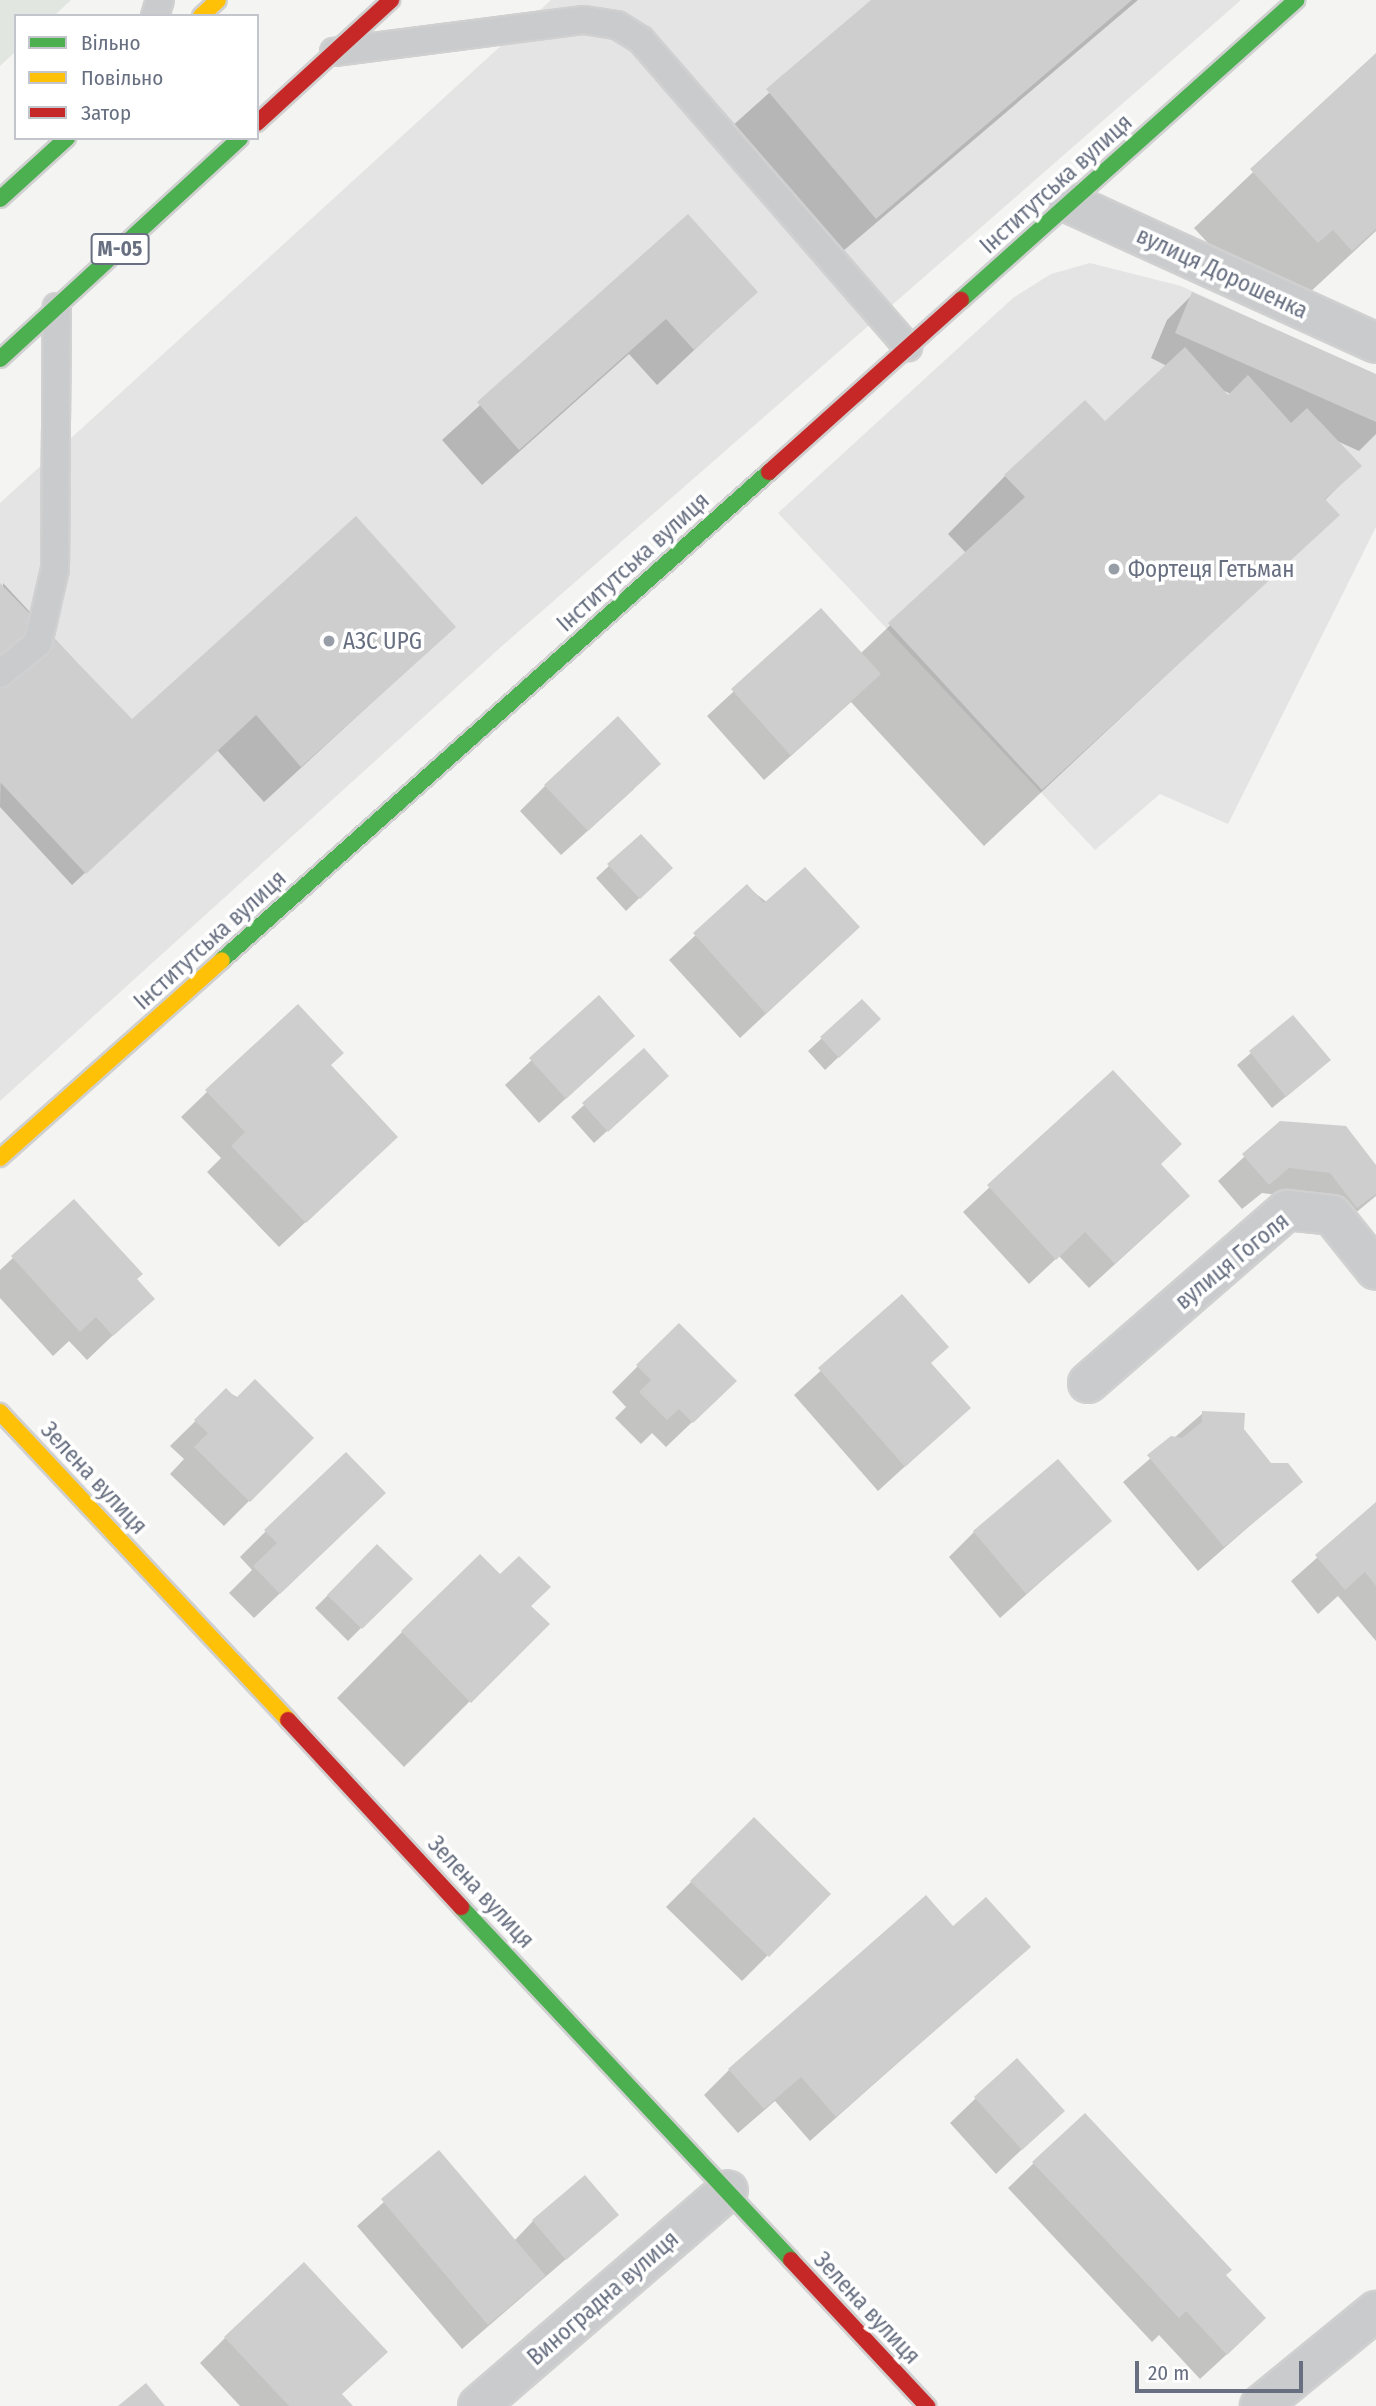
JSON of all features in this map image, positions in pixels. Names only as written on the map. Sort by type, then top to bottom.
[{"type":"main road","points":[[203,14],[218,0]]},
{"type":"main road","points":[[259,121],[391,0]]},
{"type":"main road","name":"Інститутська вулиця","points":[[0,1158],[1297,0]]},
{"type":"main road","points":[[0,199],[65,140]]},
{"type":"main road","name":"М-05","points":[[0,359],[238,140]]},
{"type":"main road","name":"Зелена вулиця","points":[[0,1412],[927,2406]]},
{"type":"street","name":"вулиця Дорошенка","points":[[1069,203],[1376,343]]},
{"type":"street","name":"вулиця Гоголя","points":[[1088,1383],[1287,1210],[1332,1215],[1376,1270]]},
{"type":"street","name":"Виноградна вулиця","points":[[478,2406],[728,2190]]},
{"type":"street","points":[[1260,2406],[1376,2311]]},
{"type":"lane","points":[[334,52],[584,20],[617,24],[641,40],[908,347]]},
{"type":"lane","points":[[0,674],[38,643],[55,569],[57,307]]},
{"type":"shaded area","points":[[0,0],[71,0],[56,14],[14,14],[14,53],[0,66]]},
{"type":"shaded area","points":[[551,0],[1241,0],[502,646],[0,1101],[0,503]]},
{"type":"shaded area","points":[[1090,263],[1181,286],[1376,375],[1376,527],[1228,824],[1160,794],[1095,850],[778,513],[1013,298],[1051,274]]},
{"type":"building","points":[[871,0],[1132,0],[876,219],[766,89]]},
{"type":"building","points":[[1376,53],[1376,229],[1352,251],[1333,230],[1318,243],[1250,169]]},
{"type":"building","points":[[688,214],[758,292],[694,350],[666,319],[519,450],[477,402]]},
{"type":"building","points":[[1192,292],[1376,374],[1376,422],[1175,333]]},
{"type":"building","name":"Фортеця Гетьман","points":[[1185,347],[1228,395],[1248,375],[1291,423],[1307,408],[1362,466],[1325,499],[1340,515],[1042,790],[888,623],[1025,497],[1004,475],[1085,400],[1105,421]]},
{"type":"building","points":[[356,516],[456,627],[301,767],[256,715],[86,874],[0,782],[0,583],[132,719]]},
{"type":"building","points":[[821,608],[881,674],[791,756],[731,689]]},
{"type":"building","points":[[618,716],[661,764],[588,831],[544,785]]},
{"type":"building","points":[[641,834],[673,868],[640,899],[607,864]]},
{"type":"building","points":[[805,867],[860,927],[766,1014],[693,933],[747,884],[764,903]]},
{"type":"building","points":[[599,995],[635,1036],[566,1099],[529,1058]]},
{"type":"building","points":[[862,999],[881,1019],[839,1058],[820,1037]]},
{"type":"building","points":[[298,1004],[344,1053],[331,1065],[398,1137],[306,1223],[231,1146],[245,1132],[205,1090]]},
{"type":"building","points":[[1293,1015],[1331,1060],[1286,1097],[1249,1051]]},
{"type":"building","points":[[644,1048],[669,1076],[608,1132],[582,1103]]},
{"type":"building","points":[[1113,1070],[1182,1144],[1161,1164],[1190,1196],[1115,1264],[1085,1232],[1056,1260],[987,1185]]},
{"type":"building","points":[[1280,1121],[1346,1126],[1376,1165],[1376,1194],[1357,1208],[1330,1173],[1289,1168],[1269,1185],[1242,1154]]},
{"type":"building","points":[[74,1199],[143,1274],[137,1279],[155,1299],[113,1336],[96,1317],[80,1332],[11,1256]]},
{"type":"building","points":[[902,1294],[949,1347],[931,1363],[971,1408],[905,1467],[818,1368]]},
{"type":"building","points":[[679,1323],[737,1381],[693,1423],[679,1409],[667,1420],[639,1392],[651,1380],[636,1365]]},
{"type":"building","points":[[255,1379],[314,1438],[250,1502],[194,1447],[208,1433],[194,1420],[226,1388],[236,1398]]},
{"type":"building","points":[[1202,1411],[1245,1413],[1244,1429],[1271,1463],[1288,1463],[1303,1482],[1224,1547],[1147,1455],[1171,1436],[1182,1438],[1202,1422]]},
{"type":"building","points":[[346,1452],[386,1493],[280,1594],[253,1566],[277,1543],[264,1530]]},
{"type":"building","points":[[1058,1459],[1112,1521],[1026,1594],[973,1531]]},
{"type":"building","points":[[1376,1502],[1376,1586],[1365,1572],[1345,1590],[1315,1555]]},
{"type":"building","points":[[377,1544],[413,1579],[362,1629],[327,1595]]},
{"type":"building","points":[[480,1554],[500,1574],[519,1556],[551,1587],[531,1606],[550,1624],[471,1703],[401,1631]]},
{"type":"building","points":[[754,1817],[831,1894],[769,1957],[690,1881]]},
{"type":"building","points":[[926,1895],[953,1926],[986,1897],[1031,1947],[836,2117],[801,2077],[764,2109],[728,2069]]},
{"type":"building","points":[[1017,2058],[1065,2111],[1022,2150],[974,2097]]},
{"type":"building","points":[[1085,2113],[1232,2270],[1226,2275],[1266,2318],[1227,2355],[1186,2311],[1179,2318],[1032,2162]]},
{"type":"building","points":[[439,2150],[546,2276],[488,2325],[381,2199]]},
{"type":"building","points":[[585,2175],[619,2215],[566,2260],[532,2220]]},
{"type":"building","points":[[304,2262],[388,2352],[342,2394],[353,2406],[289,2406],[224,2337]]},
{"type":"building","points":[[146,2383],[165,2406],[118,2406]]},
{"type":"traffic: fast","points":[[961,300],[1297,0]]},
{"type":"traffic: fast","points":[[0,199],[65,140]]},
{"type":"traffic: fast","points":[[0,359],[238,140]]},
{"type":"traffic: fast","points":[[222,960],[769,472]]},
{"type":"traffic: fast","points":[[461,1907],[791,2260]]},
{"type":"traffic: slow","points":[[203,14],[218,0]]},
{"type":"traffic: slow","points":[[0,1158],[222,960]]},
{"type":"traffic: slow","points":[[0,1412],[288,1720]]},
{"type":"traffic: jam","points":[[259,121],[391,0]]},
{"type":"traffic: jam","points":[[769,472],[961,300]]},
{"type":"traffic: jam","points":[[288,1720],[461,1907]]},
{"type":"traffic: jam","points":[[791,2260],[927,2406]]},
{"type":"place","name":"Фортеця Гетьман","points":[[1114,569]]},
{"type":"place","name":"АЗС UPG","points":[[329,641]]}]
